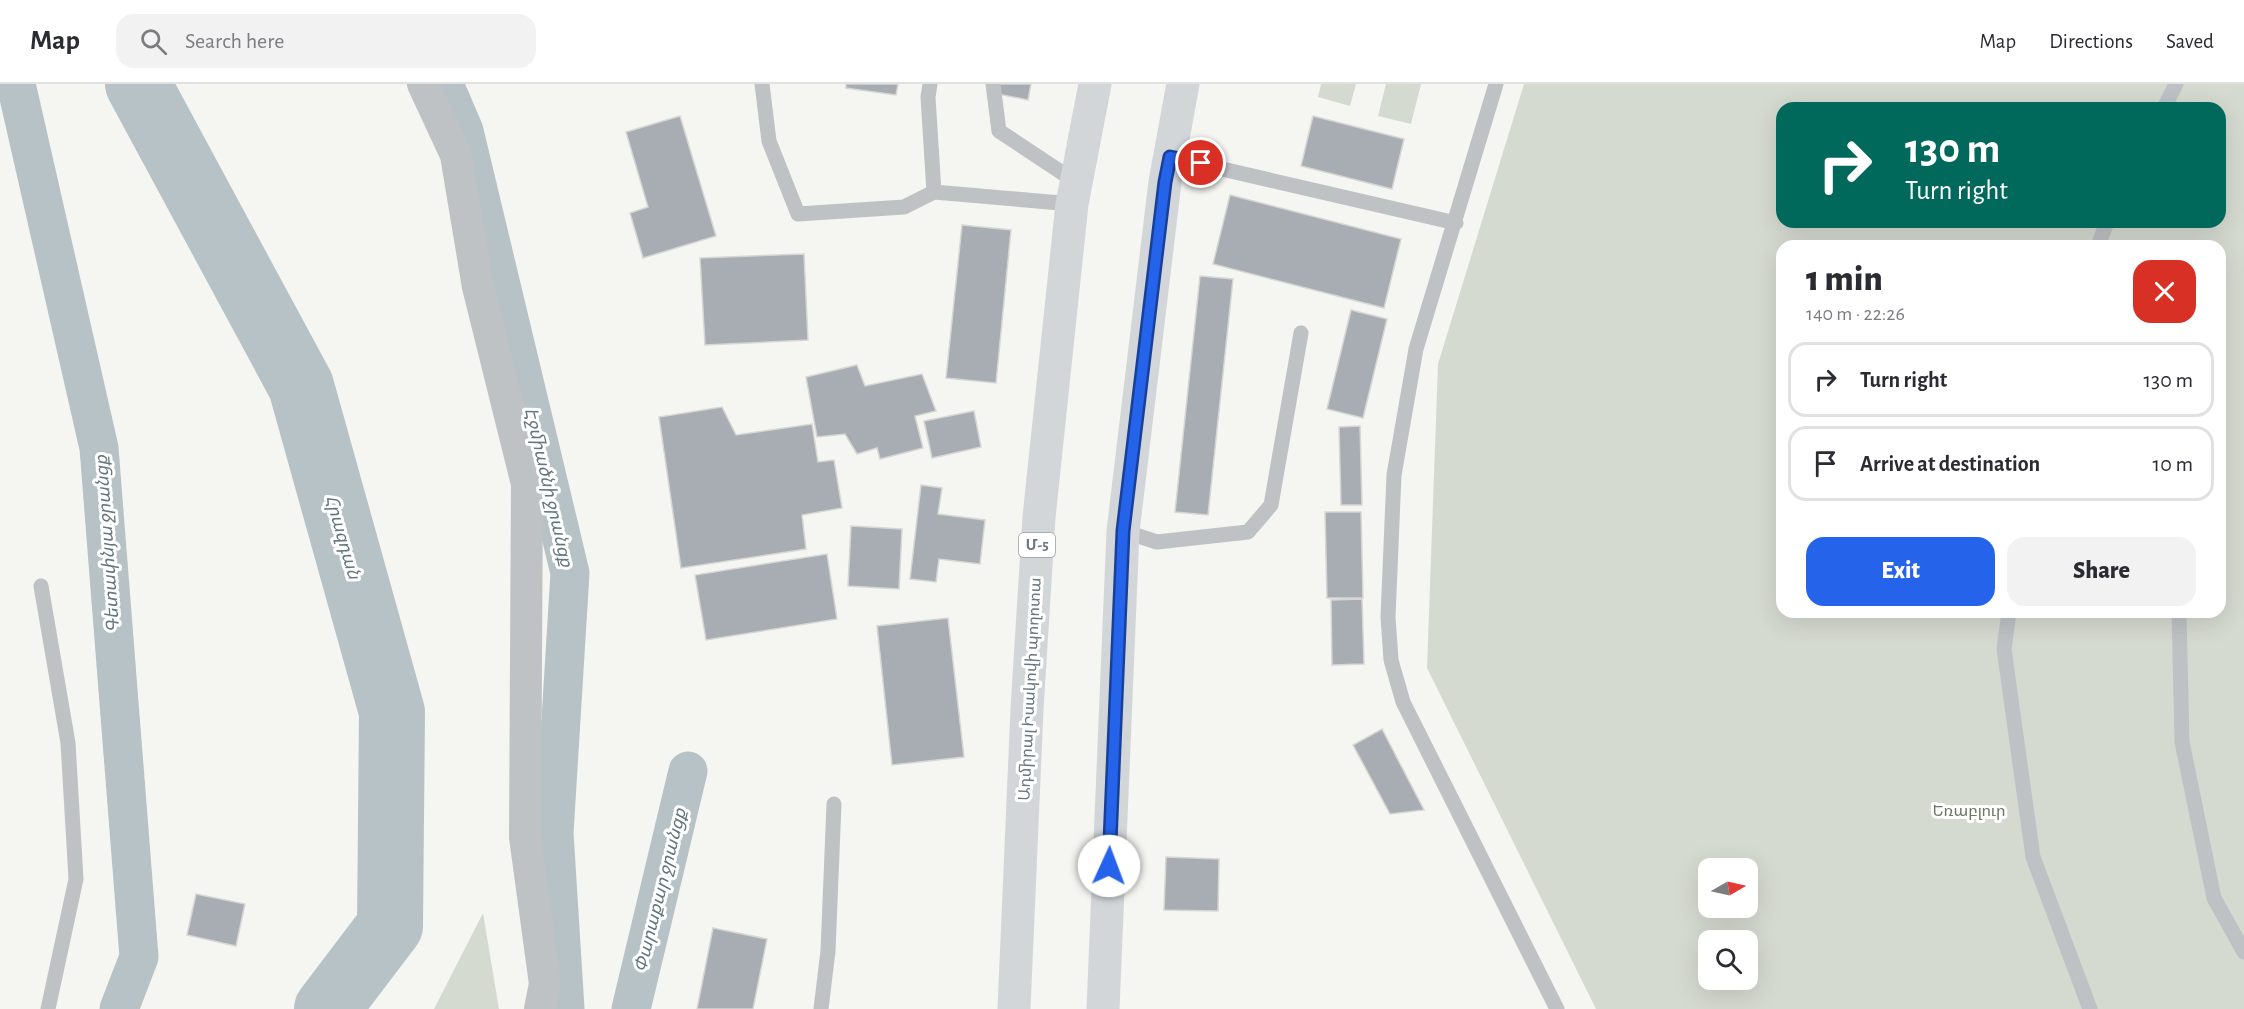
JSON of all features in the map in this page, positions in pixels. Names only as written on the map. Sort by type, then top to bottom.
[{"type":"highway","name":"Ադմիրալ Իսակովի պողոտա","points":[[1014,1009],[1027,709],[1039,518],[1074,193],[1095,84]]},
{"type":"highway","points":[[1103,1009],[1123,531],[1170,157],[1183,84]]},
{"type":"street","points":[[423,84],[456,155],[478,287],[527,484],[525,837],[545,984],[540,1009]]},
{"type":"lane","points":[[762,84],[769,141],[798,214],[904,207],[934,192],[1074,193]]},
{"type":"lane","points":[[930,84],[928,97],[934,192]]},
{"type":"lane","points":[[993,84],[999,131],[1074,193]]},
{"type":"lane","points":[[1496,84],[1456,223],[1416,349],[1394,475],[1388,617],[1391,660],[1403,702],[1557,1009]]},
{"type":"lane","points":[[2167,102],[2176,84]]},
{"type":"lane","points":[[1170,157],[1456,223]]},
{"type":"lane","points":[[1123,531],[1157,542],[1248,532],[1271,505],[1301,333]]},
{"type":"lane","points":[[41,586],[69,743],[76,879],[48,1009]]},
{"type":"lane","points":[[2008,618],[2004,649],[2034,857],[2090,1009]]},
{"type":"lane","points":[[2180,618],[2182,742],[2214,898],[2244,952]]},
{"type":"lane","points":[[821,1009],[828,951],[834,804]]},
{"type":"green space","points":[[1321,84],[1356,84],[1350,106],[1318,97]]},
{"type":"green space","points":[[1386,84],[1421,84],[1411,124],[1378,116]]},
{"type":"green space","name":"Եռաբլուր","points":[[1524,84],[2244,84],[2244,1009],[1596,1009],[1427,668],[1438,364]]},
{"type":"green space","points":[[483,913],[499,1009],[434,1009]]},
{"type":"building","points":[[846,84],[898,84],[896,95],[846,88]]},
{"type":"building","points":[[1000,84],[1031,84],[1028,100],[998,94]]},
{"type":"building","points":[[680,116],[716,236],[643,258],[630,213],[648,207],[626,132]]},
{"type":"building","points":[[1313,116],[1404,139],[1392,189],[1301,166]]},
{"type":"building","points":[[1230,195],[1401,239],[1384,308],[1213,264]]},
{"type":"building","points":[[962,225],[1011,230],[996,383],[946,378]]},
{"type":"building","points":[[804,254],[808,340],[705,345],[700,258]]},
{"type":"building","points":[[1200,276],[1233,279],[1208,515],[1175,512]]},
{"type":"building","points":[[1351,310],[1387,319],[1363,418],[1327,409]]},
{"type":"building","points":[[857,365],[865,386],[922,374],[936,411],[915,416],[923,448],[880,459],[877,448],[857,454],[845,434],[817,437],[806,377]]},
{"type":"building","points":[[722,407],[736,435],[812,424],[818,462],[834,460],[842,508],[802,515],[806,549],[681,568],[659,417]]},
{"type":"building","points":[[974,411],[981,447],[932,458],[924,421]]},
{"type":"building","points":[[1360,426],[1362,505],[1341,505],[1339,427]]},
{"type":"building","points":[[921,485],[942,488],[938,514],[985,520],[980,564],[939,559],[936,582],[910,579]]},
{"type":"building","points":[[1325,512],[1361,512],[1363,598],[1327,598]]},
{"type":"building","points":[[851,526],[902,529],[899,589],[848,586]]},
{"type":"building","points":[[827,554],[837,619],[706,640],[695,575]]},
{"type":"building","points":[[1362,599],[1364,664],[1332,665],[1331,600]]},
{"type":"building","points":[[948,618],[964,757],[892,765],[877,626]]},
{"type":"building","points":[[1382,729],[1424,810],[1390,814],[1353,745]]},
{"type":"building","points":[[1166,857],[1219,859],[1218,911],[1164,910]]},
{"type":"building","points":[[196,894],[245,904],[236,946],[187,935]]},
{"type":"building","points":[[713,928],[767,939],[753,1009],[697,1009]]},
{"type":"waterway","name":"Գետափնյա ջրանցք","points":[[16,84],[99,448],[139,957],[119,1009]]},
{"type":"waterway","name":"Հրազդան","points":[[138,84],[301,386],[392,712],[390,926],[327,1009]]},
{"type":"waterway","name":"Էջմիածնի ջրանցք","points":[[444,84],[464,131],[570,573],[554,833],[565,1009]]},
{"type":"waterway","name":"Փարաքար ջրանցք","points":[[631,1009],[688,771]]},
{"type":"route","points":[[1109,866],[1123,531],[1165,182],[1170,157],[1201,163]]}]
